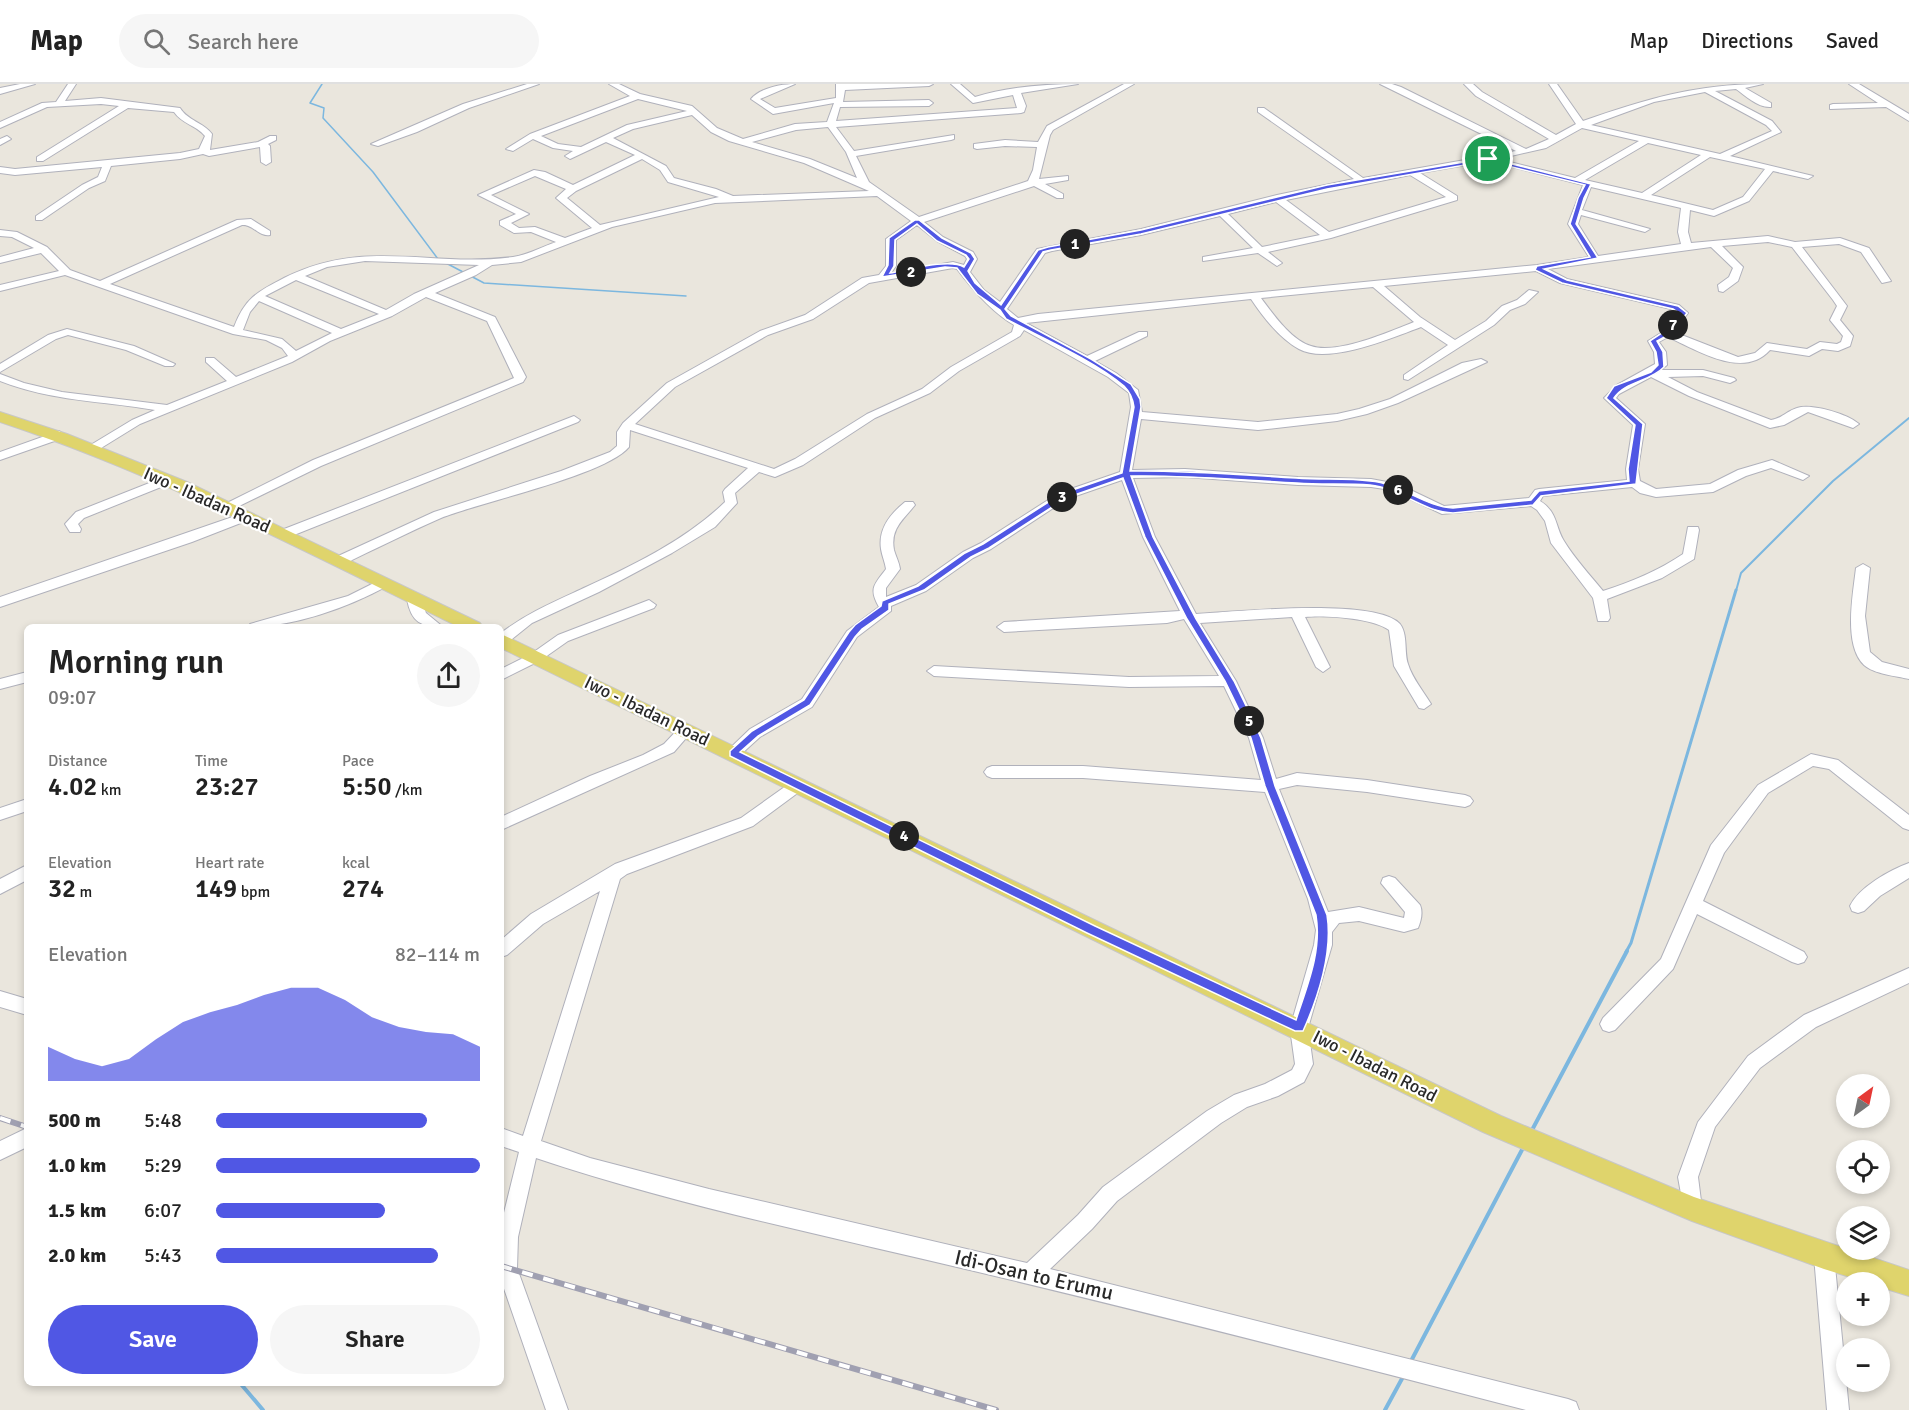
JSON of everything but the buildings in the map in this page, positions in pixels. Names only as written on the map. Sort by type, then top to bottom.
[{"type":"main road","name":"Iwo - Ibadan Road","points":[[0,417],[59,435],[229,507],[468,624]]},
{"type":"main road","name":"Iwo - Ibadan Road","points":[[504,657],[536,657],[1492,1124],[1692,1209],[1824,1256],[1909,1283]]},
{"type":"street","points":[[0,91],[31,84]]},
{"type":"street","points":[[59,103],[72,84]]},
{"type":"street","points":[[375,144],[424,126],[466,106],[535,84]]},
{"type":"street","points":[[614,84],[637,96],[676,103],[695,112],[723,135],[807,161],[865,184],[939,239],[969,254],[972,259],[965,271]]},
{"type":"street","points":[[791,84],[754,99],[773,111],[838,103],[929,104]]},
{"type":"street","points":[[865,184],[851,154],[832,127],[831,118],[838,103],[840,86],[929,84]]},
{"type":"street","points":[[956,84],[973,100],[990,95],[1073,87]]},
{"type":"street","points":[[1035,183],[1044,135],[1050,128],[1130,84]]},
{"type":"street","points":[[1384,84],[1525,152]]},
{"type":"street","points":[[1468,84],[1479,94],[1556,139]]},
{"type":"street","points":[[1553,84],[1581,125],[1808,176]]},
{"type":"street","points":[[1002,309],[1041,251],[1141,232],[1277,198],[1525,152],[1581,125],[1652,99],[1706,89],[1759,84]]},
{"type":"street","points":[[1856,84],[1885,105],[1909,118]]},
{"type":"street","points":[[1739,87],[1768,105]]},
{"type":"street","points":[[1706,89],[1769,123],[1777,132],[1722,156]]},
{"type":"street","points":[[743,142],[795,127],[1021,110],[1022,106],[1016,92]]},
{"type":"street","points":[[510,149],[533,136],[637,96]]},
{"type":"street","points":[[1082,99],[1094,104]]},
{"type":"street","points":[[0,125],[45,105],[101,101],[179,111],[182,118],[203,128],[209,135],[203,151]]},
{"type":"street","points":[[40,159],[127,105]]},
{"type":"street","points":[[1833,107],[1885,105]]},
{"type":"street","points":[[1261,110],[1362,181]]},
{"type":"street","points":[[570,156],[630,127],[695,112]]},
{"type":"street","points":[[533,136],[556,146],[582,150]]},
{"type":"street","points":[[851,154],[951,137]]},
{"type":"street","points":[[0,170],[15,172],[107,165],[203,151],[217,152],[261,144],[273,138]]},
{"type":"street","points":[[605,138],[642,155],[663,168],[671,180],[713,191],[729,198]]},
{"type":"street","points":[[1576,181],[1646,140]]},
{"type":"street","points":[[977,146],[1005,143],[1041,146]]},
{"type":"street","points":[[261,144],[266,146],[266,162]]},
{"type":"street","points":[[1642,196],[1709,153]]},
{"type":"street","points":[[599,229],[561,198],[573,189],[642,155]]},
{"type":"street","points":[[1488,159],[1714,213],[1746,199],[1771,167]]},
{"type":"street","points":[[39,218],[102,179],[107,165]]},
{"type":"street","points":[[1207,259],[1328,236],[1454,198],[1412,172]]},
{"type":"street","points":[[565,242],[532,229],[517,231],[504,223],[524,214],[483,195],[534,173],[542,174],[573,189]]},
{"type":"street","points":[[884,275],[891,266],[891,239],[917,221],[1035,183],[1065,178]]},
{"type":"street","points":[[1035,183],[1060,196]]},
{"type":"street","points":[[1588,184],[1576,210],[1573,224],[1594,258]]},
{"type":"street","points":[[237,332],[245,312],[257,296],[325,264],[365,258],[490,262],[525,258],[626,221],[729,198],[878,193]]},
{"type":"street","points":[[1277,198],[1328,236]]},
{"type":"street","points":[[1686,206],[1683,232],[1687,246]]},
{"type":"street","points":[[1576,210],[1645,229]]},
{"type":"street","points":[[1221,212],[1260,250],[1277,263]]},
{"type":"street","points":[[101,284],[240,222],[248,221],[267,233]]},
{"type":"street","points":[[0,233],[14,234],[43,249],[66,272],[237,332],[254,334],[282,344],[290,349],[294,357]]},
{"type":"street","points":[[1018,321],[1038,317],[1537,268],[1687,246],[1768,239],[1795,245],[1840,242],[1864,250],[1886,281]]},
{"type":"street","points":[[1714,244],[1738,267],[1734,279],[1723,285],[1723,289]]},
{"type":"street","points":[[1668,333],[1715,354],[1738,361],[1759,355],[1767,346],[1809,353],[1820,345],[1843,347],[1848,336],[1835,320],[1842,306],[1806,263],[1795,245]]},
{"type":"street","points":[[0,260],[43,249]]},
{"type":"street","points":[[93,450],[123,429],[294,357],[341,333],[388,314],[490,262]]},
{"type":"street","points":[[341,560],[438,515],[565,474],[614,455],[623,447],[623,432],[627,425],[662,392],[720,356],[764,333],[808,317],[856,285],[884,275],[953,265],[965,271],[980,292],[1002,309],[1008,317],[1088,360],[1128,386],[1137,399],[1126,474],[1149,537],[1190,617],[1230,681],[1256,738],[1270,786],[1316,899],[1324,930],[1321,958],[1299,1028],[1304,1064],[1298,1076],[1271,1090],[1241,1101],[1214,1117],[1134,1176],[1110,1194],[1085,1222],[1031,1273]]},
{"type":"street","points":[[1537,268],[1564,281],[1675,307],[1683,313],[1668,333],[1653,341],[1660,352],[1661,365],[1653,374]]},
{"type":"street","points":[[0,288],[66,272]]},
{"type":"street","points":[[296,276],[388,314]]},
{"type":"street","points":[[1375,284],[1422,324],[1455,345]]},
{"type":"street","points":[[1408,377],[1490,323],[1506,308],[1521,302],[1533,292]]},
{"type":"street","points":[[229,507],[317,463],[519,380],[520,377],[491,319],[426,293]]},
{"type":"street","points":[[257,296],[341,333]]},
{"type":"street","points":[[1254,296],[1282,329],[1308,350],[1346,348],[1422,324]]},
{"type":"street","points":[[627,425],[775,473],[799,462],[871,416],[926,391],[955,369],[1016,334],[1020,327],[1018,321]]},
{"type":"street","points":[[0,369],[52,338],[71,332],[130,348],[169,364]]},
{"type":"street","points":[[1088,360],[1143,334]]},
{"type":"street","points":[[210,360],[234,381]]},
{"type":"street","points":[[1136,415],[1258,426],[1277,422],[1340,417],[1384,404],[1436,382],[1470,363],[1481,362]]},
{"type":"street","points":[[1634,483],[1632,469],[1639,424],[1610,398],[1617,388],[1653,374],[1703,373],[1730,380]]},
{"type":"street","points":[[1653,374],[1693,394],[1770,424],[1776,425],[1791,414],[1808,409],[1853,424]]},
{"type":"street","points":[[0,377],[19,386],[44,391],[82,398],[138,402],[169,409]]},
{"type":"street","points":[[284,534],[574,420]]},
{"type":"street","points":[[0,456],[59,435]]},
{"type":"street","points":[[1533,502],[1539,493],[1634,483],[1644,490],[1656,493],[1713,488],[1742,473],[1772,464],[1803,476]]},
{"type":"street","points":[[504,656],[528,620],[594,589],[710,524],[731,503],[729,492],[756,468]]},
{"type":"street","points":[[885,603],[921,588],[968,555],[1064,496],[1126,474],[1185,473],[1298,481],[1371,483],[1394,488],[1442,510],[1533,502],[1551,521],[1556,540],[1600,597],[1603,618]]},
{"type":"street","points":[[75,530],[71,524],[80,515],[166,480]]},
{"type":"street","points":[[733,753],[755,733],[807,703],[852,634],[858,627],[886,608],[879,596],[879,588],[893,569],[888,539],[890,524],[892,519],[909,505]]},
{"type":"street","points":[[0,602],[187,539],[247,516]]},
{"type":"street","points":[[1600,597],[1656,577],[1674,567],[1689,556],[1693,530]]},
{"type":"street","points":[[1863,568],[1859,621],[1863,654],[1870,662],[1909,674]]},
{"type":"street","points":[[266,624],[353,599],[382,583]]},
{"type":"street","points":[[414,599],[415,608],[422,620],[430,624]]},
{"type":"street","points":[[536,657],[563,638],[649,605]]},
{"type":"street","points":[[1296,612],[1323,667]]},
{"type":"street","points":[[1004,627],[1296,612],[1336,613],[1381,620],[1396,629],[1401,666],[1424,704]]},
{"type":"street","points":[[934,671],[1138,683],[1230,681]]},
{"type":"street","points":[[0,684],[24,678]]},
{"type":"street","points":[[504,823],[595,780],[648,759],[669,748],[686,730]]},
{"type":"street","points":[[1609,1024],[1668,964],[1717,850],[1763,789],[1810,760],[1833,764],[1909,824]]},
{"type":"street","points":[[992,772],[1083,772],[1270,786],[1297,779],[1367,786],[1465,801]]},
{"type":"street","points":[[504,948],[537,920],[621,869],[747,822],[798,785]]},
{"type":"street","points":[[0,814],[24,806]]},
{"type":"street","points":[[1858,906],[1874,891],[1901,881],[1909,870]]},
{"type":"street","points":[[0,887],[24,874]]},
{"type":"street","points":[[557,1410],[507,1268],[508,1237],[530,1145],[613,875]]},
{"type":"street","points":[[1324,930],[1334,916],[1359,914],[1404,925],[1412,923],[1414,909],[1389,883]]},
{"type":"street","points":[[1695,905],[1798,957]]},
{"type":"street","points":[[1692,1209],[1688,1177],[1707,1122],[1754,1062],[1810,1021],[1909,975]]},
{"type":"street","points":[[0,999],[24,1007]]},
{"type":"street","name":"Idi-Osan to Erumu","points":[[504,1138],[590,1167],[698,1195],[1031,1273],[1568,1410]]},
{"type":"street","points":[[0,1151],[24,1139]]},
{"type":"street","points":[[1824,1256],[1838,1410]]},
{"type":"waterway","points":[[322,84],[310,103],[324,108],[323,118],[373,172],[438,259]]},
{"type":"waterway","points":[[444,262],[484,283],[686,296]]},
{"type":"waterway","points":[[1736,591],[1741,573],[1833,481],[1909,418]]},
{"type":"waterway","points":[[1626,952],[1631,943],[1736,590]]},
{"type":"waterway","points":[[1531,1132],[1627,951]]},
{"type":"waterway","points":[[1410,1363],[1524,1146]]},
{"type":"waterway","points":[[1385,1410],[1404,1375]]},
{"type":"waterway","points":[[243,1386],[263,1410]]},
{"type":"railway","points":[[0,1118],[24,1126]]},
{"type":"railway","points":[[504,1267],[996,1410]]},
{"type":"route","points":[[1488,159],[1327,187],[1141,232],[1050,248],[1041,251],[1002,309],[972,284],[965,271],[972,259],[969,254],[939,239],[917,221],[900,235],[891,239],[891,266],[884,275],[896,275],[945,265],[961,267],[972,284],[988,299],[1002,309],[1008,317],[1088,360],[1128,386],[1134,392],[1137,407],[1126,474],[1064,496],[968,555],[921,588],[885,603],[886,608],[858,627],[852,634],[807,703],[755,733],[733,753],[1175,970],[1299,1028],[1321,958],[1324,930],[1321,915],[1270,786],[1256,738],[1246,714],[1230,681],[1191,619],[1149,537],[1126,474],[1185,473],[1298,481],[1371,483],[1394,488],[1442,510],[1533,502],[1539,493],[1634,483],[1632,469],[1639,424],[1610,398],[1617,388],[1653,374],[1661,365],[1660,352],[1653,341],[1668,333],[1683,313],[1675,307],[1564,281],[1537,268],[1594,258],[1573,224],[1576,210],[1588,184],[1488,159]]}]
